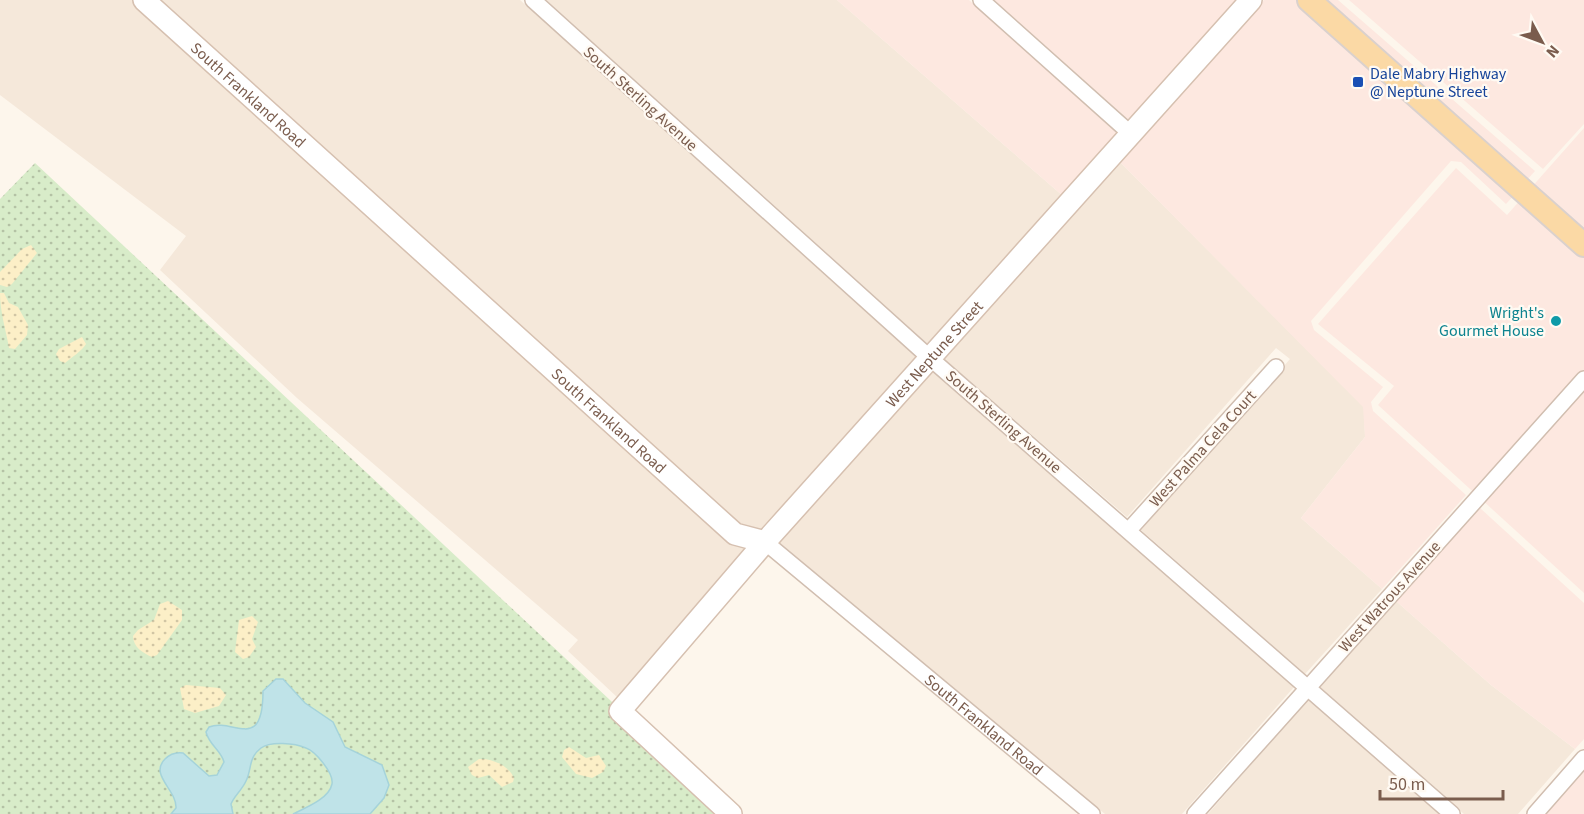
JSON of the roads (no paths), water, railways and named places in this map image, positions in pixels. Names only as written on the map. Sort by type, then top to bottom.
[{"type":"main road","points":[[1309,0],[1584,245]]},
{"type":"street","name":"South Frankland Road","points":[[144,0],[735,534],[765,542],[1092,814]]},
{"type":"street","name":"South Sterling Avenue","points":[[533,0],[930,358],[1452,814]]},
{"type":"street","points":[[981,0],[1131,134]]},
{"type":"street","name":"West Neptune Street","points":[[731,814],[620,711],[765,542],[1251,0]]},
{"type":"street","name":"West Palma Cela Court","points":[[1129,530],[1276,367]]},
{"type":"street","name":"West Watrous Avenue","points":[[1195,814],[1306,687],[1584,379]]},
{"type":"street","points":[[1535,814],[1584,758]]},
{"type":"water","points":[[276,679],[283,679],[305,703],[333,722],[345,747],[382,765],[389,785],[384,798],[370,814],[293,814],[322,799],[330,789],[332,779],[323,763],[310,750],[296,745],[276,744],[261,748],[254,756],[248,777],[231,804],[233,814],[171,814],[176,808],[175,801],[160,771],[165,759],[173,754],[183,753],[209,776],[217,775],[224,762],[208,737],[206,732],[209,727],[218,725],[245,729],[252,727],[258,722],[262,710],[263,691]]},
{"type":"place","name":"Dale Mabry Highway @ Neptune Street","points":[[1358,82]]},
{"type":"place","name":"Wright's Gourmet House","points":[[1556,321]]}]
